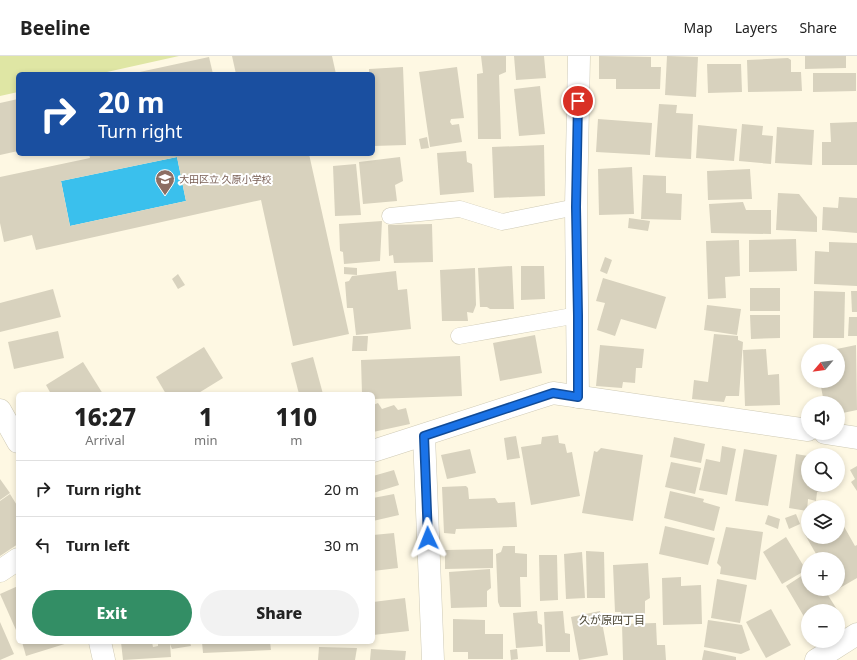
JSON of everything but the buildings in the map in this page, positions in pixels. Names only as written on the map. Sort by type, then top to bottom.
[{"type":"street","points":[[578,397],[576,207],[579,56]]},
{"type":"street","points":[[375,450],[424,436],[553,393],[801,429]]},
{"type":"street","points":[[424,436],[433,660]]},
{"type":"street","points":[[845,436],[857,438]]},
{"type":"street","points":[[0,571],[16,560]]},
{"type":"street","points":[[816,660],[857,634]]},
{"type":"street","points":[[100,644],[104,660]]},
{"type":"lane","points":[[390,216],[460,209],[502,222],[576,207]]},
{"type":"lane","points":[[459,336],[578,316]]},
{"type":"green space","points":[[0,56],[179,56],[107,72],[16,72],[16,92],[0,96]]},
{"type":"water","points":[[177,157],[186,201],[70,226],[61,181]]},
{"type":"place","name":"大田区立 久原小学校","points":[[165,196]]},
{"type":"district","name":"久が原四丁目","points":[[612,619]]},
{"type":"route","points":[[428,538],[424,436],[553,393],[578,397],[576,207],[578,101]]}]
